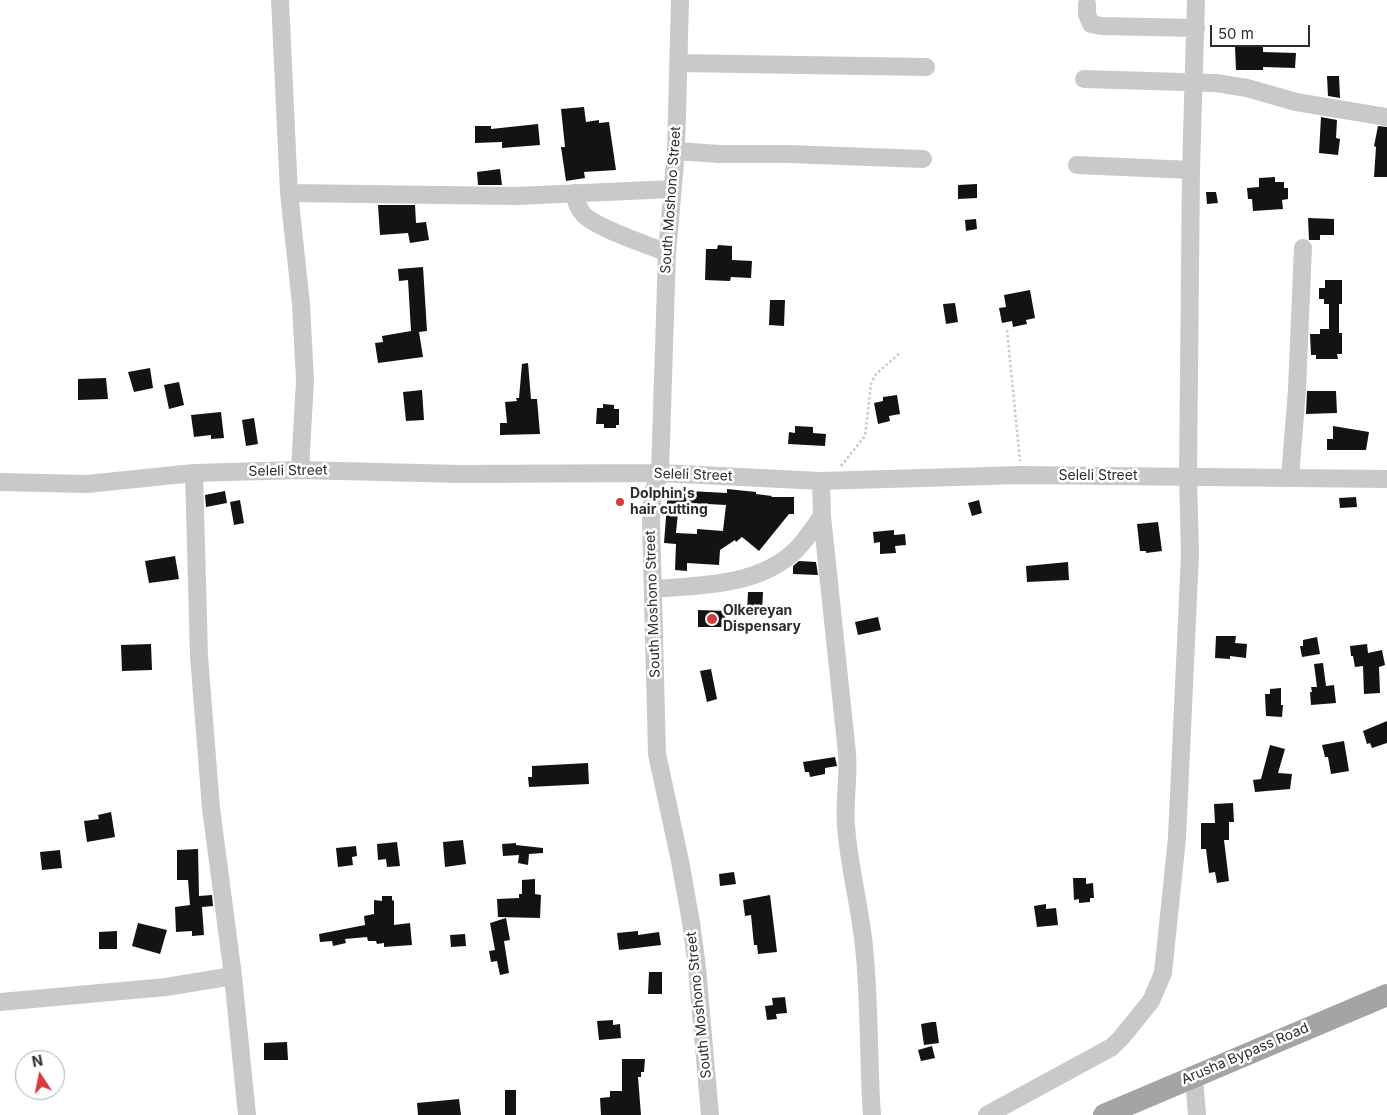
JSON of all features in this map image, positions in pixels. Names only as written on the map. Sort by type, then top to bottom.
[{"type":"main road","name":"Arusha Bypass Road","points":[[1104,1115],[1387,994]]},
{"type":"street","points":[[280,0],[289,193],[301,304],[304,370],[300,470]]},
{"type":"street","name":"South Moshono Street","points":[[680,0],[676,151],[667,253],[660,473],[651,505],[657,754],[691,922],[710,1115]]},
{"type":"street","points":[[987,1115],[1112,1047],[1151,1001],[1164,973],[1177,838],[1190,554],[1188,476],[1191,170],[1196,0]]},
{"type":"street","points":[[1087,4],[1087,14],[1091,24],[1101,26],[1196,28]]},
{"type":"street","points":[[678,63],[926,67]]},
{"type":"street","points":[[1084,79],[1216,82],[1247,88],[1296,102],[1387,117]]},
{"type":"street","points":[[676,151],[923,160]]},
{"type":"street","points":[[1077,165],[1191,170]]},
{"type":"street","points":[[289,193],[516,196],[672,189]]},
{"type":"street","points":[[574,193],[577,206],[584,215],[601,226],[667,253]]},
{"type":"street","points":[[1290,478],[1297,389],[1303,248]]},
{"type":"street","name":"Seleli Street","points":[[0,482],[86,484],[194,473],[300,470],[460,474],[660,473],[825,481],[1021,475],[1387,479]]},
{"type":"street","points":[[194,473],[198,656],[211,808],[233,976],[246,1115]]},
{"type":"street","points":[[825,481],[822,516],[848,753],[846,824],[849,857],[863,936],[867,983],[872,1115]]},
{"type":"street","points":[[654,589],[721,584],[750,576],[775,566],[796,550],[822,516]]},
{"type":"street","points":[[0,1002],[166,987],[233,976]]},
{"type":"street","points":[[1194,1076],[1197,1115]]},
{"type":"path","points":[[1007,330],[1021,475]]},
{"type":"path","points":[[825,481],[865,436],[871,384],[876,374],[900,353]]},
{"type":"building","points":[[1235,47],[1263,47],[1263,52],[1296,53],[1295,68],[1263,67],[1263,70],[1236,70]]},
{"type":"building","points":[[1327,76],[1339,76],[1340,98],[1328,96]]},
{"type":"building","points":[[584,107],[586,122],[599,120],[599,123],[609,122],[616,170],[584,172],[585,178],[566,181],[561,147],[565,147],[561,109]]},
{"type":"building","points":[[1321,117],[1337,120],[1336,138],[1340,139],[1338,155],[1319,153]]},
{"type":"building","points":[[538,124],[540,145],[502,148],[502,142],[475,143],[475,126],[491,126],[491,129]]},
{"type":"building","points":[[1378,126],[1387,127],[1387,177],[1374,177],[1376,147],[1374,146]]},
{"type":"building","points":[[500,169],[502,185],[478,185],[477,172]]},
{"type":"building","points":[[1275,177],[1275,182],[1284,182],[1284,188],[1288,188],[1288,199],[1282,200],[1283,209],[1253,211],[1252,199],[1248,199],[1247,188],[1259,187],[1259,178]]},
{"type":"building","points":[[977,184],[977,198],[958,199],[958,185]]},
{"type":"building","points":[[1206,192],[1216,192],[1218,203],[1207,204]]},
{"type":"building","points":[[378,205],[415,205],[416,223],[426,222],[429,240],[410,243],[408,233],[380,235]]},
{"type":"building","points":[[1308,218],[1334,219],[1334,235],[1320,235],[1320,240],[1309,240]]},
{"type":"building","points":[[976,219],[977,229],[966,231],[965,220]]},
{"type":"building","points":[[718,245],[732,246],[732,260],[752,261],[751,278],[731,277],[730,281],[705,280],[706,249],[717,249]]},
{"type":"building","points":[[423,267],[427,331],[419,332],[423,357],[378,363],[375,343],[383,342],[382,336],[411,331],[408,280],[399,281],[398,269]]},
{"type":"building","points":[[1325,280],[1342,280],[1342,304],[1339,304],[1339,333],[1342,333],[1342,354],[1337,354],[1338,359],[1316,359],[1316,355],[1311,355],[1310,334],[1320,334],[1320,329],[1329,329],[1329,304],[1324,304],[1324,299],[1319,299],[1319,288],[1325,288]]},
{"type":"building","points":[[1030,290],[1035,318],[1026,320],[1027,324],[1013,327],[1012,321],[1002,323],[999,308],[1006,307],[1004,295]]},
{"type":"building","points":[[770,300],[785,300],[784,326],[769,325]]},
{"type":"building","points":[[955,303],[958,322],[946,324],[943,304]]},
{"type":"building","points":[[528,363],[531,399],[537,399],[540,434],[500,435],[500,423],[507,423],[505,402],[517,401],[516,398],[519,398],[522,364]]},
{"type":"building","points":[[150,368],[153,388],[134,392],[128,372]]},
{"type":"building","points":[[106,378],[108,399],[78,400],[78,379]]},
{"type":"building","points":[[179,382],[184,405],[169,409],[164,385]]},
{"type":"building","points":[[422,390],[424,420],[406,421],[403,392]]},
{"type":"building","points":[[1307,391],[1336,391],[1337,413],[1306,414]]},
{"type":"building","points":[[897,395],[900,414],[889,416],[890,421],[878,424],[874,403],[883,401],[883,397]]},
{"type":"building","points":[[603,404],[614,405],[614,409],[619,409],[619,425],[616,425],[616,428],[604,428],[604,424],[596,424],[597,408],[603,408]]},
{"type":"building","points":[[221,412],[224,438],[211,439],[211,435],[194,437],[191,415]]},
{"type":"building","points":[[254,418],[258,444],[246,446],[242,420]]},
{"type":"building","points":[[795,426],[813,427],[813,433],[826,434],[825,446],[788,444],[789,432],[795,433]]},
{"type":"building","points":[[1333,426],[1369,432],[1366,450],[1327,450],[1327,439],[1333,439]]},
{"type":"building","points":[[727,489],[756,492],[756,494],[771,497],[794,497],[794,514],[789,514],[759,551],[742,537],[720,550],[719,565],[687,563],[687,571],[675,570],[676,544],[664,543],[668,491],[686,492],[687,511],[678,512],[676,533],[697,534],[697,529],[723,531],[726,505],[689,503],[689,491],[727,493]]},
{"type":"building","points":[[225,491],[227,503],[206,507],[205,495]]},
{"type":"building","points":[[1356,497],[1357,507],[1340,508],[1339,498]]},
{"type":"building","points":[[240,500],[244,523],[234,525],[230,502]]},
{"type":"building","points":[[979,500],[982,513],[972,516],[968,503]]},
{"type":"building","points":[[1158,522],[1162,551],[1146,553],[1146,551],[1140,551],[1137,524]]},
{"type":"building","points":[[894,530],[894,535],[905,534],[906,545],[895,546],[896,553],[880,554],[880,542],[874,543],[873,532]]},
{"type":"building","points":[[175,556],[179,579],[149,583],[145,561]]},
{"type":"building","points":[[799,561],[816,562],[818,575],[793,574],[793,566]]},
{"type":"building","points":[[1068,562],[1069,580],[1027,582],[1026,566]]},
{"type":"building","points":[[748,592],[763,592],[762,612],[747,612]]},
{"type":"building","name":"Olkereyan Dispensary","points":[[698,610],[726,611],[725,627],[698,627]]},
{"type":"building","points":[[878,617],[881,630],[858,635],[855,622]]},
{"type":"building","points":[[1216,636],[1236,636],[1235,643],[1247,644],[1246,658],[1230,656],[1230,659],[1215,658]]},
{"type":"building","points":[[1317,637],[1320,654],[1302,657],[1300,646],[1303,646],[1303,640]]},
{"type":"building","points":[[151,644],[152,670],[122,671],[121,645]]},
{"type":"building","points":[[1367,644],[1368,653],[1382,650],[1385,665],[1379,667],[1380,693],[1364,694],[1363,666],[1355,667],[1353,656],[1351,656],[1350,646]]},
{"type":"building","points":[[1323,663],[1326,686],[1334,685],[1336,703],[1311,705],[1311,687],[1317,687],[1314,664]]},
{"type":"building","points":[[711,669],[717,699],[707,702],[700,671]]},
{"type":"building","points":[[1281,688],[1282,717],[1266,716],[1265,694],[1270,694],[1270,689]]},
{"type":"building","points":[[1387,721],[1387,743],[1372,748],[1370,743],[1367,744],[1363,731]]},
{"type":"building","points":[[1344,741],[1349,771],[1331,774],[1328,757],[1325,757],[1322,745]]},
{"type":"building","points":[[1270,745],[1285,749],[1278,773],[1292,774],[1290,789],[1255,792],[1253,780],[1261,779]]},
{"type":"building","points":[[835,757],[837,766],[825,768],[825,774],[810,777],[809,772],[805,772],[803,762]]},
{"type":"building","points":[[588,763],[589,784],[529,787],[528,777],[532,777],[532,766]]},
{"type":"building","points":[[1233,803],[1234,822],[1229,822],[1229,840],[1224,840],[1229,881],[1217,883],[1215,872],[1209,873],[1206,849],[1201,849],[1201,823],[1215,823],[1214,804]]},
{"type":"building","points":[[111,812],[115,837],[87,842],[84,821],[99,819],[98,815]]},
{"type":"building","points":[[463,840],[466,864],[445,867],[443,842]]},
{"type":"building","points":[[397,842],[400,866],[387,867],[386,859],[378,860],[377,844]]},
{"type":"building","points":[[516,843],[516,845],[543,848],[543,853],[529,854],[528,865],[518,863],[519,855],[503,856],[502,844]]},
{"type":"building","points":[[356,846],[357,856],[352,857],[353,865],[338,867],[336,848]]},
{"type":"building","points":[[198,849],[199,896],[212,895],[213,906],[202,907],[204,935],[192,936],[192,931],[176,932],[175,907],[190,905],[188,880],[177,880],[177,850]]},
{"type":"building","points":[[60,850],[62,868],[42,870],[40,852]]},
{"type":"building","points":[[734,872],[736,884],[720,886],[719,874]]},
{"type":"building","points":[[1073,878],[1086,878],[1086,884],[1093,883],[1094,898],[1090,898],[1090,902],[1079,903],[1079,899],[1074,900]]},
{"type":"building","points":[[535,879],[535,894],[541,895],[540,918],[498,917],[497,899],[519,898],[519,894],[522,894],[522,880]]},
{"type":"building","points":[[770,895],[777,952],[758,954],[757,945],[754,945],[751,915],[745,916],[743,900]]},
{"type":"building","points":[[382,896],[392,896],[394,901],[394,925],[410,923],[412,945],[384,947],[384,943],[377,944],[376,941],[368,941],[367,937],[345,939],[346,943],[333,946],[332,941],[320,942],[319,934],[365,925],[364,916],[374,914],[374,900],[382,901]]},
{"type":"building","points":[[1046,904],[1046,909],[1056,908],[1058,925],[1037,927],[1034,906]]},
{"type":"building","points":[[506,918],[510,940],[504,941],[509,973],[500,975],[497,961],[491,962],[489,951],[495,950],[490,923]]},
{"type":"building","points":[[138,923],[167,930],[160,954],[132,946]]},
{"type":"building","points":[[117,931],[117,949],[99,949],[99,932]]},
{"type":"building","points":[[638,931],[638,935],[659,932],[661,945],[619,950],[617,933]]},
{"type":"building","points":[[465,934],[466,946],[451,947],[450,935]]},
{"type":"building","points":[[649,972],[662,972],[662,994],[648,994]]},
{"type":"building","points":[[785,997],[787,1013],[776,1014],[777,1019],[767,1020],[765,1006],[773,1005],[772,998]]},
{"type":"building","points":[[613,1020],[613,1025],[620,1024],[621,1038],[599,1040],[597,1021]]},
{"type":"building","points":[[936,1022],[939,1043],[924,1045],[921,1024]]},
{"type":"building","points":[[287,1042],[288,1060],[264,1060],[264,1043]]},
{"type":"building","points":[[932,1046],[935,1058],[921,1061],[918,1050]]},
{"type":"building","points":[[622,1059],[645,1059],[644,1072],[641,1072],[641,1077],[638,1077],[641,1115],[601,1115],[600,1098],[610,1097],[610,1091],[622,1091]]},
{"type":"building","points":[[505,1090],[516,1090],[516,1115],[505,1115]]},
{"type":"building","points":[[459,1099],[461,1115],[418,1115],[417,1103]]},
{"type":"place","name":"Dolphin's hair cutting","points":[[620,502]]},
{"type":"place","name":"Olkereyan Dispensary","points":[[712,619]]}]
